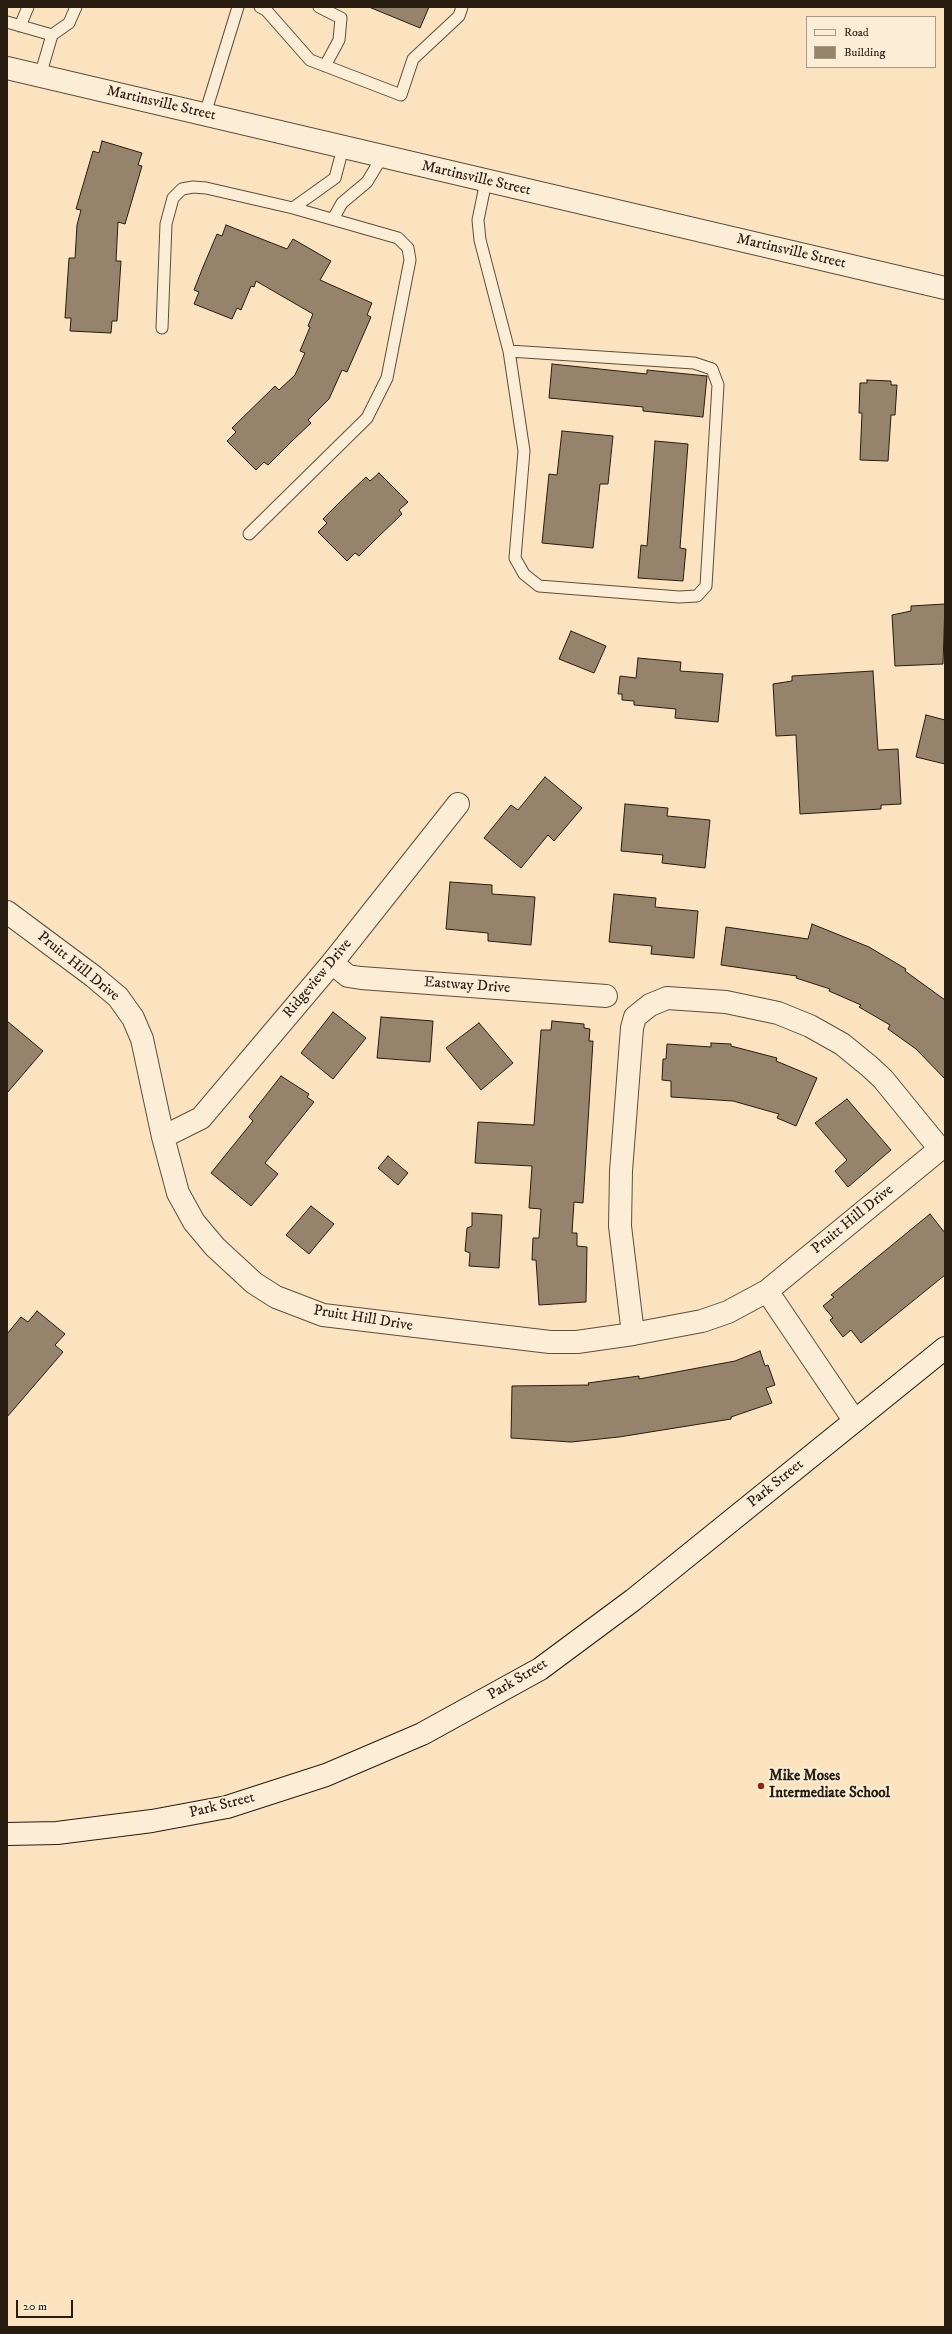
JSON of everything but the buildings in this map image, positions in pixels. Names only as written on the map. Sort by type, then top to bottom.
[{"type":"street","name":"Martinsville Street","points":[[7,68],[205,114],[342,148],[945,288]]},
{"type":"street","name":"Ridgeview Drive","points":[[164,1137],[201,1118],[332,963],[458,804]]},
{"type":"street","name":"Pruitt Hill Drive","points":[[7,912],[103,984],[118,997],[133,1018],[142,1038],[178,1192],[194,1222],[215,1247],[254,1283],[276,1297],[298,1307],[324,1315],[350,1320],[522,1340],[577,1342],[633,1334],[702,1321],[728,1312],[767,1291],[940,1149],[883,1079],[842,1044],[810,1026],[778,1013],[726,1002],[667,998],[650,1005],[635,1018],[632,1028],[621,1171],[620,1226],[633,1334]]},
{"type":"street","name":"Eastway Drive","points":[[332,963],[348,976],[361,978],[606,996]]},
{"type":"street","points":[[767,1291],[854,1420]]},
{"type":"street","name":"Park Street","points":[[7,1834],[57,1833],[129,1824],[227,1807],[326,1775],[422,1734],[540,1669],[633,1600],[945,1348]]},
{"type":"lane","points":[[20,26],[28,7]]},
{"type":"lane","points":[[40,76],[52,35],[69,24],[76,7]]},
{"type":"lane","points":[[205,114],[238,7]]},
{"type":"lane","points":[[260,7],[266,10],[310,60],[401,95],[413,59],[459,16],[462,7]]},
{"type":"lane","points":[[319,7],[341,18],[339,40],[325,66]]},
{"type":"lane","points":[[7,22],[52,35]]},
{"type":"lane","points":[[293,208],[335,178],[342,148]]},
{"type":"lane","points":[[333,219],[342,203],[367,182],[382,157]]},
{"type":"lane","points":[[486,181],[478,220],[480,240],[509,351],[524,451],[515,558],[524,574],[539,586],[679,597],[697,596],[706,586],[718,385],[712,370],[694,362],[509,351]]},
{"type":"lane","points":[[162,328],[166,224],[173,198],[182,189],[193,187],[206,188],[293,208],[398,238],[408,248],[410,260],[387,378],[367,418],[249,534]]},
{"type":"place","name":"Mike Moses Intermediate School","points":[[761,1786]]}]
